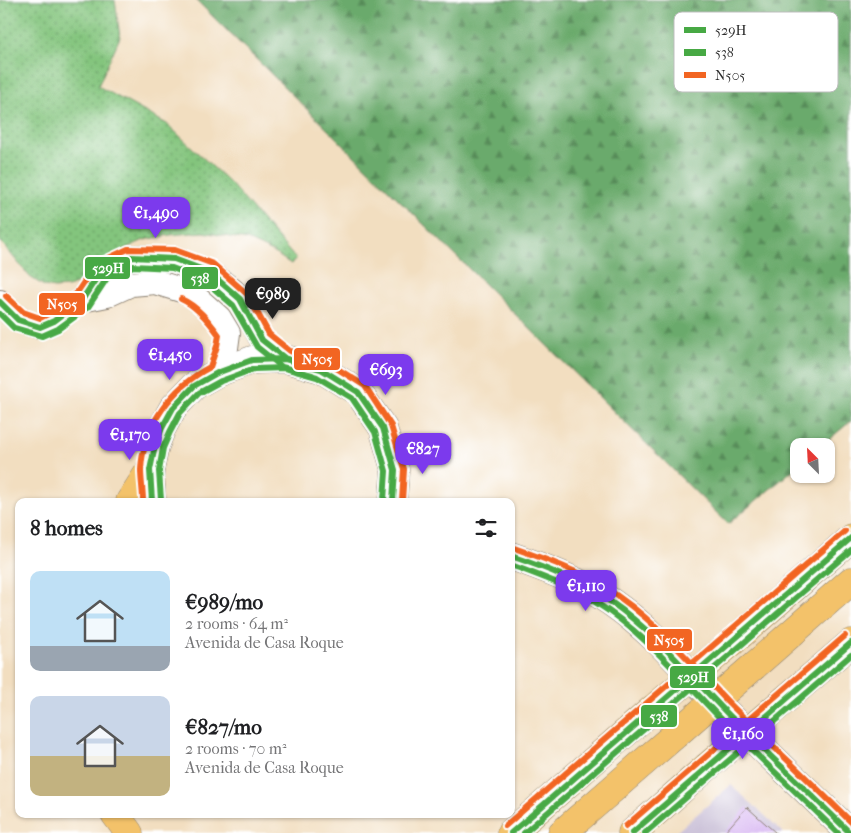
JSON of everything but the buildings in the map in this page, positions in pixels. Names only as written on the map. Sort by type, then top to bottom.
[{"type":"highway","points":[[132,498],[150,470]]},
{"type":"highway","points":[[511,833],[851,538]]},
{"type":"highway","points":[[562,833],[851,581]]},
{"type":"highway","points":[[632,833],[851,643]]},
{"type":"highway","points":[[102,818],[108,833]]},
{"type":"highway","points":[[117,818],[130,833]]},
{"type":"street","points":[[0,302],[18,320],[40,326],[54,321],[82,300],[101,271],[131,257],[174,259],[209,272],[233,291],[240,299],[262,340],[286,359]]},
{"type":"street","points":[[82,300],[107,295],[131,284],[155,282],[191,292],[219,318],[228,333],[226,348],[217,373]]},
{"type":"street","points":[[152,498],[150,470],[155,446],[162,428],[174,408],[194,386],[217,373],[252,360],[286,359],[321,369],[358,392],[383,428],[395,470],[412,498]]},
{"type":"street","points":[[393,498],[395,470]]},
{"type":"street","points":[[515,557],[548,569],[585,586],[610,602],[641,626],[773,760],[850,833]]},
{"type":"shaded area","points":[[731,785],[784,833],[675,833]]},
{"type":"green space","points":[[0,0],[115,0],[120,37],[98,86],[167,124],[229,182],[296,259],[291,264],[273,252],[247,240],[203,232],[144,240],[122,250],[80,282],[68,287],[54,288],[44,286],[30,277],[0,241]]},
{"type":"green space","points":[[196,0],[851,0],[851,421],[831,438],[790,438],[790,472],[728,524]]},
{"type":"transit line","name":"N505","points":[[6,296],[23,312],[40,318],[76,294],[96,264],[128,249],[175,250],[213,264],[247,294],[269,334],[290,351],[325,361],[365,386],[391,426],[404,469],[402,498]]},
{"type":"transit line","name":"529H","points":[[0,302],[18,320],[40,327],[54,321],[82,300],[101,271],[131,257],[174,259],[209,272],[240,299],[262,340],[286,359],[321,369],[358,392],[383,428],[395,470],[393,498]]},
{"type":"transit line","name":"538","points":[[0,314],[14,328],[42,336],[58,329],[88,307],[107,278],[133,266],[172,268],[204,280],[233,305],[257,347],[282,367],[317,377],[352,398],[375,432],[386,471],[384,498]]},
{"type":"transit line","name":"N505","points":[[143,498],[141,470],[143,454],[147,438],[154,423],[162,410],[183,385],[210,367],[217,346],[219,335],[207,319],[181,299]]},
{"type":"transit line","name":"529H","points":[[152,498],[150,470],[155,446],[173,408],[194,386],[217,373],[252,360],[286,359],[314,367]]},
{"type":"transit line","name":"538","points":[[161,498],[159,471],[163,448],[180,413],[199,393],[221,381],[254,369],[285,368],[312,375]]},
{"type":"transit line","name":"N505","points":[[515,817],[845,531]]},
{"type":"transit line","name":"529H","points":[[511,833],[851,538]]},
{"type":"transit line","name":"N505","points":[[515,548],[582,575],[604,587],[639,612],[851,822]]},
{"type":"transit line","name":"538","points":[[524,833],[851,550]]},
{"type":"transit line","name":"529H","points":[[515,557],[575,581],[599,594],[626,613],[669,652],[739,725],[850,833]]},
{"type":"transit line","name":"538","points":[[515,567],[585,596],[614,614],[631,628],[838,833]]},
{"type":"transit line","name":"N505","points":[[626,826],[845,636]]},
{"type":"transit line","name":"529H","points":[[632,833],[851,643]]},
{"type":"transit line","name":"538","points":[[645,833],[851,655]]},
{"type":"transit line","name":"N505","points":[[505,826],[514,818]]}]
